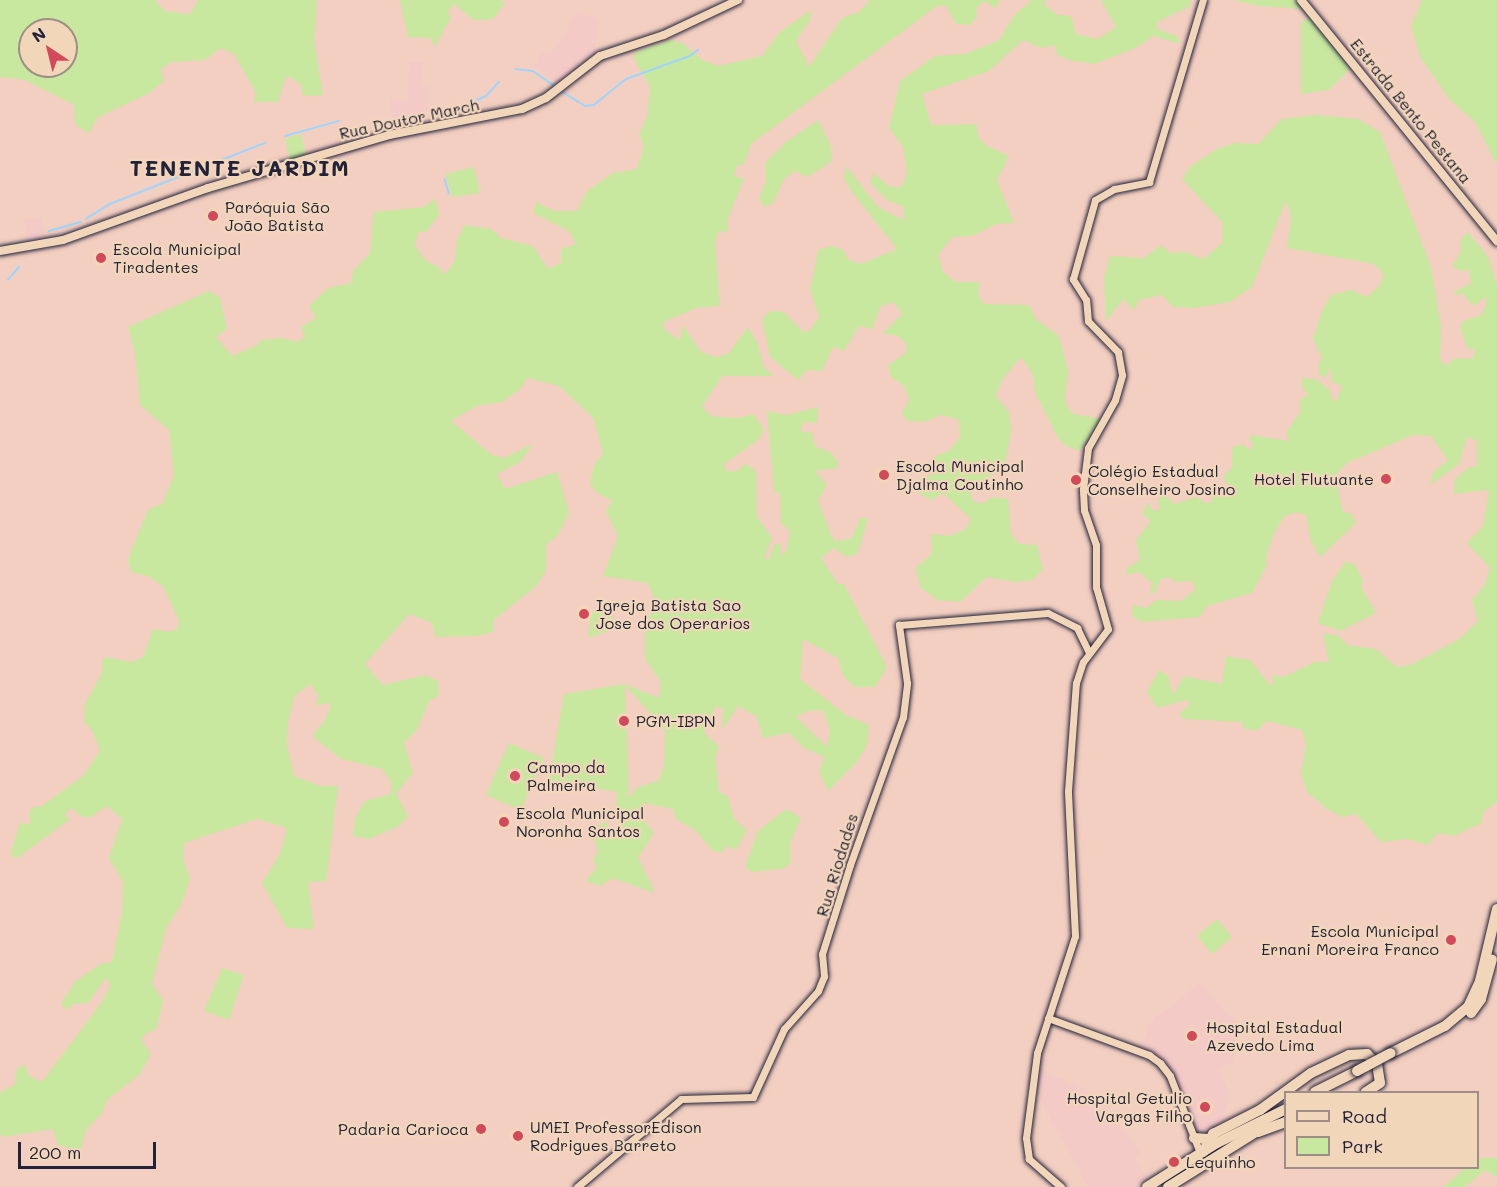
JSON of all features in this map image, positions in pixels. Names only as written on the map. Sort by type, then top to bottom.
[{"type":"highway","points":[[1331,1091],[1445,1026],[1468,1007],[1480,981],[1497,909]]},
{"type":"highway","points":[[1392,1056],[1448,1031],[1472,1011],[1486,986],[1497,936]]},
{"type":"highway","points":[[1286,1091],[1311,1073],[1356,1053],[1371,1056],[1381,1076],[1378,1086],[1368,1091]]},
{"type":"highway","points":[[1317,1091],[1359,1074]]},
{"type":"highway","points":[[1201,1152],[1208,1139],[1260,1110],[1284,1093]]},
{"type":"highway","points":[[1260,1110],[1284,1111]]},
{"type":"highway","points":[[1148,1187],[1201,1152],[1247,1132],[1284,1112]]},
{"type":"highway","points":[[1168,1187],[1247,1132],[1284,1123]]},
{"type":"highway","points":[[1194,1138],[1208,1139]]},
{"type":"main road","name":"Rua Doutor March","points":[[0,251],[69,238],[208,188],[389,135],[522,110],[546,98],[600,56],[664,35],[738,0]]},
{"type":"main road","name":"Estrada Bento Pestana","points":[[1301,0],[1497,241]]},
{"type":"street","points":[[1061,1187],[1029,1159],[1026,1146],[1035,1061],[1075,936],[1068,791],[1076,683],[1089,653],[1108,629],[1096,587],[1096,545],[1084,510],[1083,489],[1088,448],[1115,400],[1122,365],[1114,346],[1088,321],[1086,300],[1073,279],[1095,200],[1114,189],[1149,182],[1203,0]]},
{"type":"street","name":"Rua Riodades","points":[[577,1187],[681,1099],[753,1097],[784,1029],[822,984],[822,954],[858,838],[903,717],[907,683],[899,625],[1048,613],[1077,628],[1089,653]]},
{"type":"street","points":[[1048,1018],[1149,1055],[1160,1063],[1170,1076],[1201,1152]]},
{"type":"shaded area","points":[[579,11],[596,19],[596,53],[557,83],[535,66],[542,52],[554,50]]},
{"type":"shaded area","points":[[423,61],[423,86],[429,86],[426,128],[393,133],[390,99],[407,100],[409,62]]},
{"type":"shaded area","points":[[42,218],[45,234],[37,242],[27,243],[24,219]]},
{"type":"shaded area","name":"Hospital Estadual Azevedo Lima","points":[[1198,983],[1239,1025],[1233,1062],[1218,1069],[1229,1091],[1223,1123],[1198,1136],[1169,1068],[1140,1046],[1155,1016],[1168,1010]]},
{"type":"shaded area","points":[[1039,1068],[1094,1094],[1141,1152],[1134,1157],[1148,1180],[1137,1187],[1088,1187],[1037,1094],[1041,1087],[1037,1081]]},
{"type":"green space","points":[[0,0],[155,0],[165,11],[190,14],[198,0],[317,0],[314,40],[323,95],[304,96],[300,84],[291,77],[285,78],[278,102],[254,102],[256,93],[234,54],[221,48],[205,60],[171,62],[161,69],[164,81],[149,93],[97,118],[89,133],[75,125],[74,105],[25,80],[0,77]]},
{"type":"green space","points":[[400,0],[499,0],[505,3],[493,19],[484,20],[473,20],[455,4],[447,12],[451,17],[435,47],[431,38],[408,37]]},
{"type":"green space","points":[[870,0],[1000,0],[995,9],[985,1],[977,7],[976,18],[970,25],[956,24],[946,6],[937,6],[751,144],[744,164],[737,166],[734,176],[744,179],[727,221],[728,232],[719,231],[715,240],[720,306],[696,308],[662,323],[666,331],[680,340],[683,325],[701,352],[716,357],[728,354],[748,327],[758,344],[764,368],[774,376],[722,376],[702,407],[711,416],[737,418],[754,414],[764,430],[758,440],[724,464],[726,470],[734,472],[746,464],[756,471],[757,517],[772,538],[764,558],[768,560],[775,544],[780,543],[781,555],[786,552],[790,531],[781,523],[780,494],[774,491],[767,411],[787,415],[818,407],[817,423],[804,422],[800,431],[812,433],[816,447],[830,452],[838,461],[838,468],[815,471],[827,485],[818,500],[830,533],[835,541],[851,539],[860,518],[868,519],[857,554],[847,557],[833,548],[821,558],[838,584],[844,584],[887,667],[875,687],[855,687],[843,676],[838,658],[803,639],[800,679],[846,715],[869,725],[867,745],[857,762],[828,791],[819,771],[824,757],[803,747],[789,733],[763,738],[756,716],[738,706],[722,730],[723,708],[715,707],[704,732],[719,747],[715,758],[719,792],[728,796],[734,819],[747,830],[736,850],[726,846],[721,853],[713,851],[696,831],[676,819],[673,809],[643,803],[639,814],[654,833],[638,857],[655,893],[612,878],[600,886],[586,881],[597,867],[593,860],[598,851],[592,831],[606,821],[611,832],[624,828],[615,820],[617,792],[549,780],[564,694],[625,684],[659,698],[661,682],[645,659],[645,625],[653,608],[653,595],[647,583],[603,576],[618,536],[606,511],[612,501],[596,492],[590,483],[594,465],[603,454],[594,419],[559,386],[528,378],[519,390],[502,402],[476,406],[451,421],[492,455],[504,458],[533,444],[520,462],[497,474],[505,489],[557,472],[569,513],[558,535],[546,545],[546,571],[535,587],[494,620],[493,632],[478,636],[435,637],[432,623],[409,614],[365,664],[383,685],[425,675],[438,681],[439,696],[429,701],[417,730],[404,743],[413,773],[396,794],[408,816],[399,826],[369,839],[353,836],[355,818],[365,801],[391,794],[391,781],[382,769],[341,759],[312,736],[325,720],[331,703],[316,705],[318,695],[310,684],[295,695],[288,721],[287,744],[294,776],[321,786],[338,786],[326,881],[308,882],[314,929],[287,928],[262,883],[280,854],[287,828],[257,819],[184,843],[183,859],[190,878],[182,903],[166,928],[152,984],[163,1000],[157,1028],[145,1034],[142,1041],[151,1054],[140,1074],[107,1100],[102,1113],[86,1130],[80,1151],[58,1145],[53,1129],[4,1137],[0,1134],[0,1093],[15,1084],[16,1070],[24,1064],[29,1076],[42,1082],[102,1002],[111,983],[105,979],[88,1003],[73,1004],[67,1010],[61,1003],[75,982],[100,964],[112,962],[122,911],[123,882],[109,858],[122,819],[107,806],[89,818],[78,815],[73,807],[65,814],[69,820],[17,858],[10,855],[20,823],[31,824],[29,813],[33,807],[42,806],[83,776],[100,751],[93,732],[84,721],[85,704],[102,673],[102,660],[107,657],[131,662],[143,657],[153,629],[169,632],[177,629],[179,621],[163,586],[148,576],[131,572],[128,559],[148,510],[163,503],[174,475],[169,430],[140,405],[135,353],[128,327],[209,291],[220,298],[227,329],[216,337],[232,356],[258,345],[260,340],[282,338],[297,342],[305,337],[301,327],[316,318],[309,306],[328,288],[351,283],[353,271],[370,253],[374,212],[424,207],[435,199],[439,215],[426,232],[418,232],[415,246],[426,261],[439,267],[444,275],[455,261],[457,240],[465,225],[491,229],[501,238],[533,246],[548,269],[561,263],[561,249],[576,244],[569,231],[533,213],[536,202],[554,211],[577,211],[587,191],[613,173],[637,169],[644,146],[639,135],[647,117],[650,87],[633,57],[637,51],[671,40],[684,44],[702,60],[719,66],[762,56],[779,33],[811,10],[810,20],[796,41],[809,67],[842,18],[859,12]],"holes":[[[625,685],[665,730],[664,767],[658,781],[638,787],[630,796],[622,793],[629,794]],[[823,710],[830,731],[827,747],[796,717],[807,711]]]},
{"type":"green space","points":[[1032,0],[1047,0],[1044,4],[1057,15],[1071,16],[1076,34],[1098,39],[1116,27],[1101,0],[1191,0],[1189,7],[1157,22],[1157,29],[1177,36],[1182,44],[1153,36],[1138,47],[1094,64],[1068,60],[1057,54],[1054,45],[1041,48],[1023,40],[989,71],[922,94],[931,125],[976,124],[979,138],[987,146],[1009,156],[997,180],[1014,223],[996,224],[973,236],[952,237],[938,255],[943,272],[956,282],[980,282],[978,294],[984,304],[1029,305],[1036,319],[1059,336],[1068,370],[1065,399],[1068,408],[1073,414],[1101,419],[1080,451],[1066,446],[1058,438],[1035,392],[1033,375],[1021,357],[1002,380],[996,396],[1009,412],[1011,432],[1004,469],[971,485],[972,500],[980,504],[993,497],[1008,499],[1011,534],[1019,544],[1037,545],[1043,569],[1032,580],[1015,582],[987,577],[960,602],[937,600],[920,587],[916,568],[932,553],[931,534],[950,536],[966,529],[971,519],[943,493],[931,500],[917,492],[917,480],[939,472],[934,457],[950,450],[960,437],[959,420],[942,415],[924,422],[907,421],[902,413],[909,400],[904,386],[891,377],[888,365],[906,353],[906,343],[898,336],[883,333],[902,314],[894,302],[881,306],[872,329],[859,326],[844,351],[833,347],[822,371],[807,370],[798,380],[770,357],[762,320],[770,311],[784,312],[804,333],[811,329],[819,317],[810,290],[818,250],[832,246],[843,250],[849,260],[861,264],[897,249],[852,192],[844,178],[846,166],[878,207],[903,220],[904,207],[887,200],[870,183],[873,173],[889,186],[901,188],[907,174],[903,147],[889,128],[900,81],[935,56],[965,54],[999,40],[1015,14]]},
{"type":"green space","points":[[1233,0],[1295,0],[1303,9],[1259,6]]},
{"type":"green space","points":[[1422,0],[1497,0],[1497,165],[1475,122],[1450,100],[1420,57],[1411,26]]},
{"type":"green space","points":[[1310,16],[1350,69],[1329,90],[1301,94],[1301,23]]},
{"type":"green space","points":[[1317,115],[1358,119],[1380,132],[1431,267],[1441,326],[1440,359],[1445,366],[1455,358],[1472,359],[1476,350],[1467,348],[1460,327],[1463,321],[1481,315],[1486,305],[1486,297],[1473,306],[1462,293],[1457,296],[1454,292],[1471,283],[1469,270],[1460,271],[1452,266],[1461,252],[1460,240],[1468,232],[1488,257],[1497,285],[1497,802],[1483,812],[1482,823],[1454,836],[1438,833],[1427,845],[1408,839],[1381,842],[1356,814],[1343,817],[1327,809],[1307,792],[1301,773],[1306,745],[1302,730],[1267,721],[1258,730],[1244,729],[1242,722],[1184,719],[1179,714],[1190,704],[1187,700],[1157,708],[1147,692],[1159,670],[1168,676],[1173,695],[1184,676],[1222,684],[1226,656],[1250,660],[1269,684],[1274,684],[1272,675],[1283,677],[1315,662],[1329,662],[1323,633],[1339,636],[1347,645],[1376,649],[1397,667],[1410,665],[1458,640],[1478,621],[1472,600],[1484,586],[1490,568],[1467,543],[1483,526],[1489,490],[1454,494],[1455,479],[1469,467],[1477,466],[1477,441],[1467,437],[1459,464],[1430,485],[1433,472],[1448,460],[1431,436],[1413,435],[1347,463],[1335,475],[1343,512],[1351,513],[1356,523],[1320,557],[1311,541],[1306,515],[1295,512],[1284,517],[1274,533],[1266,556],[1267,565],[1252,593],[1207,606],[1200,617],[1142,622],[1132,616],[1133,605],[1146,608],[1156,600],[1181,601],[1196,589],[1192,581],[1176,582],[1168,577],[1160,580],[1155,593],[1150,593],[1152,583],[1139,572],[1126,575],[1127,568],[1140,560],[1136,540],[1151,521],[1142,514],[1148,502],[1153,511],[1160,509],[1158,499],[1165,495],[1174,504],[1196,497],[1207,504],[1214,499],[1208,495],[1225,491],[1227,484],[1223,477],[1232,467],[1232,447],[1244,444],[1248,450],[1254,446],[1249,440],[1251,435],[1289,441],[1286,432],[1300,413],[1300,400],[1308,394],[1302,387],[1302,378],[1316,379],[1330,390],[1332,400],[1336,401],[1342,386],[1332,382],[1330,368],[1325,378],[1319,375],[1318,364],[1322,358],[1313,339],[1322,311],[1331,295],[1351,290],[1367,297],[1380,285],[1384,274],[1374,264],[1287,248],[1291,218],[1286,200],[1252,287],[1230,302],[1195,308],[1173,307],[1162,295],[1139,300],[1134,310],[1123,299],[1106,321],[1104,279],[1110,256],[1144,258],[1161,245],[1170,253],[1185,252],[1203,259],[1222,243],[1222,222],[1182,179],[1191,166],[1217,149],[1235,143],[1258,144],[1282,119]]},
{"type":"green space","points":[[818,120],[831,146],[832,161],[807,177],[795,171],[784,179],[773,203],[764,207],[759,198],[766,181],[765,163],[786,142]]},
{"type":"green space","points":[[301,134],[306,156],[290,160],[285,139]]},
{"type":"green space","points":[[474,167],[480,193],[452,197],[445,174]]},
{"type":"green space","points":[[1346,561],[1355,565],[1363,581],[1361,587],[1376,613],[1341,631],[1318,623],[1332,581]]},
{"type":"green space","points":[[611,609],[614,629],[588,638],[591,612]]},
{"type":"green space","name":"Campo da Palmeira","points":[[509,743],[544,758],[521,810],[486,795]]},
{"type":"green space","points":[[786,809],[801,818],[790,843],[791,863],[782,869],[751,872],[745,866],[758,831]]},
{"type":"green space","points":[[1217,919],[1232,937],[1212,954],[1197,936]]},
{"type":"green space","points":[[222,968],[244,975],[229,1020],[204,1011]]},
{"type":"green space","points":[[1479,1158],[1497,1158],[1497,1177],[1485,1170],[1465,1187],[1443,1187],[1464,1169],[1479,1169]]},
{"type":"waterway","points":[[563,92],[585,106],[594,105],[626,79],[690,56],[698,50]]},
{"type":"waterway","points":[[516,69],[533,71],[555,86]]},
{"type":"waterway","points":[[457,109],[486,96],[499,82]]},
{"type":"waterway","points":[[285,136],[339,121]]},
{"type":"waterway","points":[[86,219],[110,204],[265,143]]},
{"type":"waterway","points":[[445,179],[449,193]]},
{"type":"waterway","points":[[49,231],[81,222]]},
{"type":"waterway","points":[[8,280],[19,267]]},
{"type":"place","name":"Paróquia São João Batista","points":[[213,216]]},
{"type":"place","name":"Escola Municipal Tiradentes","points":[[101,258]]},
{"type":"place","name":"Escola Municipal Djalma Coutinho","points":[[884,475]]},
{"type":"place","name":"Hotel Flutuante","points":[[1386,479]]},
{"type":"place","name":"Colégio Estadual Conselheiro Josino","points":[[1076,480]]},
{"type":"place","name":"Igreja Batista Sao Jose dos Operarios","points":[[584,614]]},
{"type":"place","name":"PGM-IBPN","points":[[624,721]]},
{"type":"place","name":"Campo da Palmeira","points":[[515,776]]},
{"type":"place","name":"Escola Municipal Noronha Santos","points":[[504,822]]},
{"type":"place","name":"Escola Municipal Ernani Moreira Franco","points":[[1451,940]]},
{"type":"place","name":"Hospital Estadual Azevedo Lima","points":[[1192,1036]]},
{"type":"place","name":"Hospital Getulio Vargas Filho","points":[[1205,1107]]},
{"type":"place","name":"Padaria Carioca","points":[[481,1129]]},
{"type":"place","name":"UMEI ProfessorEdison Rodrigues Barreto","points":[[518,1136]]},
{"type":"place","name":"Lequinho","points":[[1174,1162]]},
{"type":"district","name":"TENENTE JARDIM","points":[[240,168]]}]
